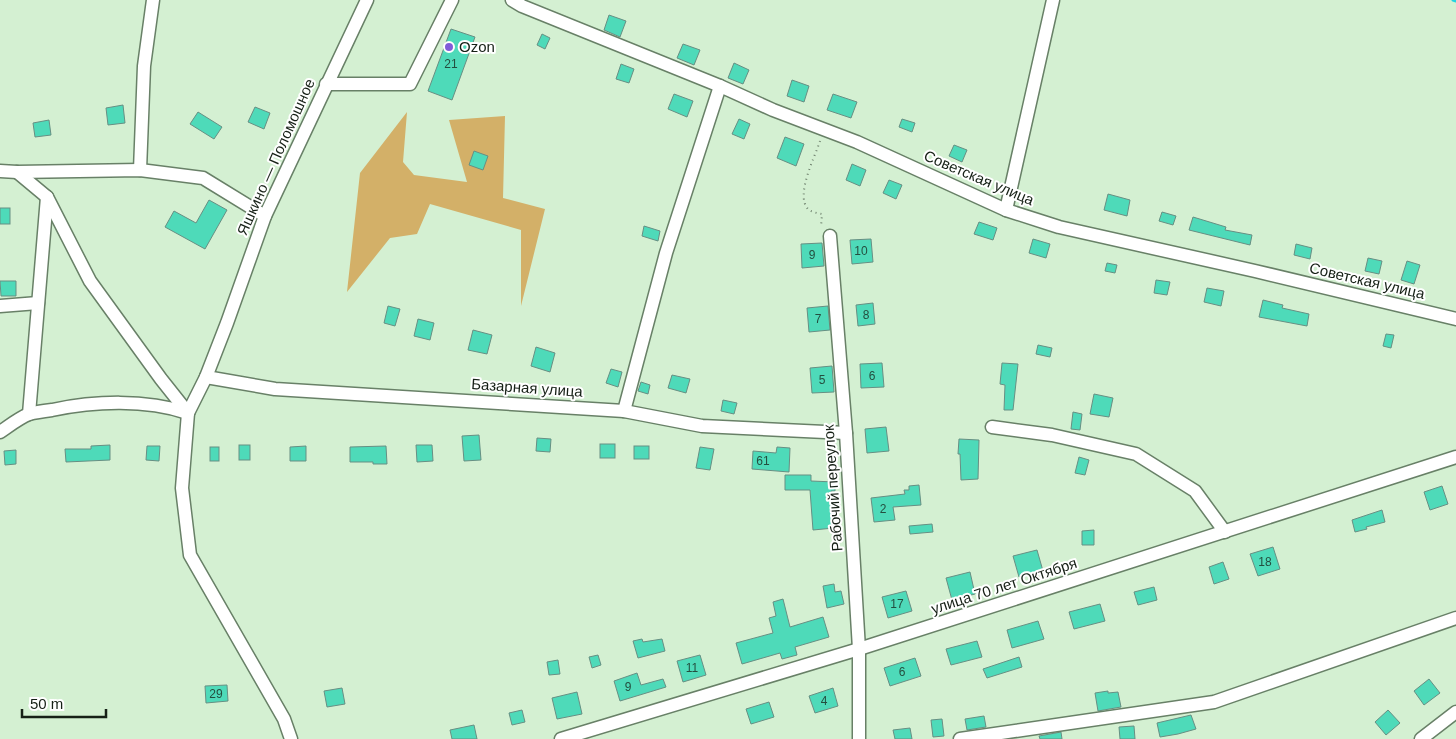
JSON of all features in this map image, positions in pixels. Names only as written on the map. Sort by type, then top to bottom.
[{"type":"street","points":[[140,170],[144,66],[153,0]]},
{"type":"street","name":"Яшкино — Поломошное","points":[[188,413],[206,377],[265,216],[367,0]]},
{"type":"street","points":[[326,84],[410,84],[452,0]]},
{"type":"street","name":"Советская улица","points":[[512,0],[557,21],[865,146],[1006,210],[1059,227],[1456,319]]},
{"type":"street","points":[[1006,210],[1053,0]]},
{"type":"street","points":[[624,411],[666,253],[720,86]]},
{"type":"street","points":[[0,171],[140,170],[203,178],[265,216]]},
{"type":"street","points":[[17,172],[47,197],[90,281],[188,413],[182,488],[190,555],[284,719],[291,739]]},
{"type":"street","points":[[29,414],[47,197]]},
{"type":"street","name":"Рабочий переулок","points":[[830,236],[846,433],[859,649],[859,739]]},
{"type":"street","points":[[0,306],[38,303]]},
{"type":"street","name":"Базарная улица","points":[[206,377],[275,389],[624,411],[702,426],[846,433]]},
{"type":"street","points":[[0,432],[10,424],[29,414],[103,402],[175,408],[188,413]]},
{"type":"street","points":[[992,427],[1052,435],[1136,454],[1195,491],[1225,532]]},
{"type":"street","name":"улица 70 лет Октября","points":[[561,739],[859,649],[1456,457]]},
{"type":"street","points":[[960,739],[1214,702],[1456,618]]},
{"type":"street","points":[[1421,739],[1456,712]]},
{"type":"path","points":[[824,130],[803,190],[804,203],[809,210],[822,214],[821,232],[830,236]]},
{"type":"shaded area","points":[[407,112],[403,162],[414,175],[467,182],[449,120],[505,116],[503,198],[545,209],[521,306],[521,230],[430,204],[417,234],[390,238],[347,292],[360,173]]},
{"type":"building","points":[[609,15],[626,21],[620,37],[604,30]]},
{"type":"building","points":[[451,29],[475,37],[452,100],[428,91]]},
{"type":"building","points":[[542,34],[550,38],[545,49],[537,45]]},
{"type":"building","points":[[683,44],[700,50],[694,65],[677,58]]},
{"type":"building","points":[[734,63],[749,70],[743,84],[728,78]]},
{"type":"building","points":[[621,64],[634,69],[629,83],[616,79]]},
{"type":"building","points":[[792,80],[809,86],[804,102],[787,96]]},
{"type":"building","points":[[674,94],[693,101],[687,117],[668,109]]},
{"type":"building","points":[[833,94],[857,102],[851,118],[827,110]]},
{"type":"building","points":[[123,105],[125,123],[108,125],[106,108]]},
{"type":"building","points":[[255,107],[270,113],[264,129],[248,122]]},
{"type":"building","points":[[198,112],[222,127],[214,139],[190,124]]},
{"type":"building","points":[[739,119],[750,124],[744,139],[732,134]]},
{"type":"building","points":[[902,119],[915,123],[912,132],[899,127]]},
{"type":"building","points":[[49,120],[51,135],[35,137],[33,123]]},
{"type":"building","points":[[785,137],[804,144],[796,166],[777,158]]},
{"type":"building","points":[[954,145],[967,150],[962,162],[949,156]]},
{"type":"building","points":[[474,151],[488,156],[483,170],[469,165]]},
{"type":"building","points":[[852,164],[866,170],[860,186],[846,180]]},
{"type":"building","points":[[889,180],[902,185],[896,199],[883,193]]},
{"type":"building","points":[[1108,194],[1130,200],[1127,216],[1104,210]]},
{"type":"building","points":[[209,200],[227,210],[205,249],[165,227],[174,211],[196,223]]},
{"type":"building","points":[[0,208],[10,208],[10,224],[0,224]]},
{"type":"building","points":[[1162,212],[1176,216],[1173,225],[1159,221]]},
{"type":"building","points":[[1193,217],[1226,227],[1225,230],[1252,235],[1250,245],[1189,230]]},
{"type":"building","points":[[979,222],[997,228],[993,240],[974,234]]},
{"type":"building","points":[[644,226],[660,231],[658,241],[642,236]]},
{"type":"building","points":[[871,239],[873,262],[852,264],[850,240]]},
{"type":"building","points":[[1033,239],[1050,244],[1046,258],[1029,253]]},
{"type":"building","points":[[822,243],[824,266],[802,268],[801,244]]},
{"type":"building","points":[[1296,244],[1312,248],[1310,259],[1294,255]]},
{"type":"building","points":[[1368,258],[1382,261],[1379,274],[1365,271]]},
{"type":"building","points":[[1407,261],[1420,265],[1414,284],[1401,280]]},
{"type":"building","points":[[1107,263],[1117,265],[1115,273],[1105,271]]},
{"type":"building","points":[[1156,280],[1170,282],[1167,295],[1154,293]]},
{"type":"building","points":[[0,281],[16,281],[16,296],[1,296]]},
{"type":"building","points":[[1207,288],[1224,291],[1221,306],[1204,302]]},
{"type":"building","points":[[1263,300],[1283,305],[1282,308],[1309,314],[1307,326],[1259,317]]},
{"type":"building","points":[[873,303],[875,324],[858,326],[856,305]]},
{"type":"building","points":[[388,306],[400,309],[395,326],[384,323]]},
{"type":"building","points":[[828,306],[830,330],[809,332],[807,308]]},
{"type":"building","points":[[418,319],[434,323],[430,340],[414,336]]},
{"type":"building","points":[[473,330],[492,335],[487,354],[468,350]]},
{"type":"building","points":[[1386,334],[1394,335],[1391,348],[1383,346]]},
{"type":"building","points":[[1038,345],[1052,348],[1050,357],[1036,354]]},
{"type":"building","points":[[536,347],[555,353],[550,372],[531,366]]},
{"type":"building","points":[[882,363],[884,387],[861,388],[860,364]]},
{"type":"building","points":[[1002,363],[1018,364],[1013,410],[1004,410],[1005,385],[1000,384]]},
{"type":"building","points":[[832,366],[834,392],[812,393],[810,368]]},
{"type":"building","points":[[611,369],[622,372],[618,387],[606,383]]},
{"type":"building","points":[[672,375],[690,379],[686,393],[668,388]]},
{"type":"building","points":[[641,382],[650,385],[648,394],[638,391]]},
{"type":"building","points":[[1094,394],[1113,398],[1109,417],[1090,414]]},
{"type":"building","points":[[723,400],[737,403],[734,414],[721,411]]},
{"type":"building","points":[[1073,412],[1082,414],[1080,430],[1071,429]]},
{"type":"building","points":[[886,427],[889,451],[867,453],[865,429]]},
{"type":"building","points":[[479,435],[481,460],[464,461],[462,436]]},
{"type":"building","points":[[537,438],[551,439],[550,452],[536,451]]},
{"type":"building","points":[[959,439],[979,440],[978,479],[961,480],[960,454],[958,454]]},
{"type":"building","points":[[600,444],[615,444],[615,458],[600,458]]},
{"type":"building","points":[[110,445],[110,460],[66,462],[65,449],[91,449],[91,446]]},
{"type":"building","points":[[239,445],[250,445],[250,460],[239,460]]},
{"type":"building","points":[[416,445],[432,445],[433,461],[417,462]]},
{"type":"building","points":[[147,446],[160,446],[159,461],[146,460]]},
{"type":"building","points":[[306,446],[306,461],[290,461],[290,447]]},
{"type":"building","points":[[386,446],[387,464],[350,462],[350,447]]},
{"type":"building","points":[[634,446],[649,446],[649,459],[634,459]]},
{"type":"building","points":[[210,447],[219,447],[219,461],[210,461]]},
{"type":"building","points":[[700,447],[714,449],[710,470],[696,468]]},
{"type":"building","points":[[777,447],[790,448],[789,472],[752,469],[753,451],[776,453]]},
{"type":"building","points":[[16,450],[16,464],[5,465],[4,451]]},
{"type":"building","points":[[1079,457],[1089,460],[1085,475],[1075,473]]},
{"type":"building","points":[[785,475],[811,475],[811,481],[835,482],[835,491],[831,491],[834,528],[813,530],[810,490],[785,490]]},
{"type":"building","points":[[919,485],[921,505],[893,507],[895,520],[874,522],[871,498],[905,494],[904,490],[909,490],[909,486]]},
{"type":"building","points":[[1442,486],[1448,504],[1430,510],[1424,492]]},
{"type":"building","points":[[1382,510],[1385,522],[1355,532],[1352,520]]},
{"type":"building","points":[[932,524],[933,532],[910,534],[909,526]]},
{"type":"building","points":[[1094,530],[1094,545],[1082,545],[1082,531]]},
{"type":"building","points":[[1273,547],[1280,569],[1258,576],[1250,554]]},
{"type":"building","points":[[1037,550],[1043,571],[1019,577],[1013,556]]},
{"type":"building","points":[[1223,562],[1229,579],[1214,584],[1209,567]]},
{"type":"building","points":[[970,572],[975,594],[952,600],[946,578]]},
{"type":"building","points":[[834,584],[835,592],[841,591],[844,604],[827,608],[823,586]]},
{"type":"building","points":[[1154,587],[1157,600],[1138,605],[1134,592]]},
{"type":"building","points":[[906,591],[912,611],[888,618],[882,597]]},
{"type":"building","points":[[783,599],[790,627],[823,617],[829,637],[795,647],[797,655],[782,659],[780,653],[742,664],[736,643],[773,633],[769,618],[776,616],[773,602]]},
{"type":"building","points":[[1100,604],[1105,621],[1074,629],[1069,612]]},
{"type":"building","points":[[1038,621],[1044,639],[1012,648],[1007,630]]},
{"type":"building","points":[[642,639],[643,642],[662,639],[665,651],[638,658],[633,641]]},
{"type":"building","points":[[977,641],[982,657],[951,665],[946,649]]},
{"type":"building","points":[[598,655],[601,665],[592,668],[589,657]]},
{"type":"building","points":[[700,655],[706,675],[683,682],[677,661]]},
{"type":"building","points":[[1019,657],[1022,667],[987,678],[983,669]]},
{"type":"building","points":[[915,658],[921,676],[890,686],[884,668]]},
{"type":"building","points":[[558,660],[560,674],[549,675],[547,662]]},
{"type":"building","points":[[637,673],[641,685],[663,679],[666,687],[620,701],[614,681]]},
{"type":"building","points":[[1429,679],[1440,693],[1424,705],[1414,691]]},
{"type":"building","points":[[227,685],[228,701],[206,703],[205,686]]},
{"type":"building","points":[[342,688],[345,704],[327,707],[324,691]]},
{"type":"building","points":[[833,688],[838,706],[815,713],[809,696]]},
{"type":"building","points":[[1108,691],[1108,693],[1118,692],[1121,707],[1098,711],[1095,693]]},
{"type":"building","points":[[577,692],[582,714],[557,719],[552,698]]},
{"type":"building","points":[[769,702],[774,717],[751,724],[746,709]]},
{"type":"building","points":[[522,710],[525,722],[512,725],[509,713]]},
{"type":"building","points":[[1388,710],[1400,723],[1386,735],[1375,722]]},
{"type":"building","points":[[1191,715],[1196,729],[1160,737],[1157,723]]},
{"type":"building","points":[[984,716],[986,727],[967,730],[965,719]]},
{"type":"building","points":[[942,719],[944,736],[933,737],[931,720]]},
{"type":"building","points":[[474,725],[477,739],[452,739],[450,730]]},
{"type":"building","points":[[1134,726],[1135,739],[1120,739],[1119,727]]},
{"type":"building","points":[[910,728],[912,739],[895,739],[893,730]]},
{"type":"building","points":[[1061,732],[1062,739],[1040,739],[1039,736]]},
{"type":"place","name":"Ozon","points":[[449,47]]}]
